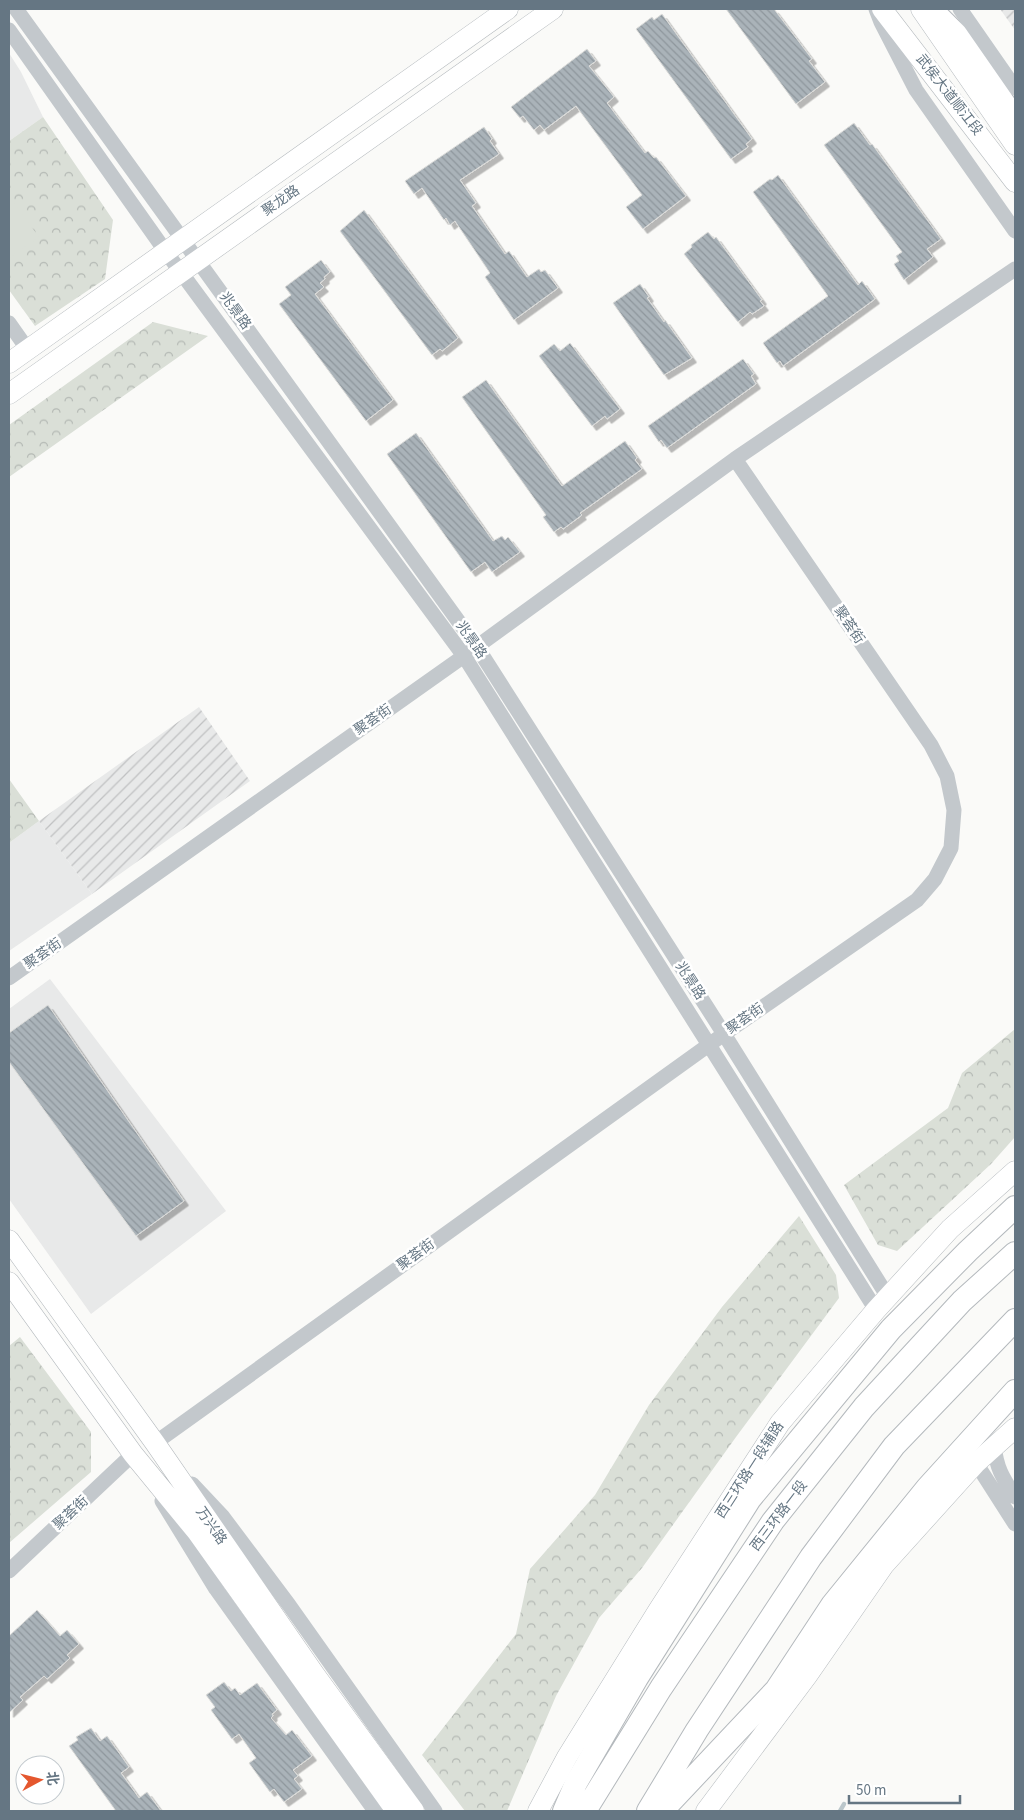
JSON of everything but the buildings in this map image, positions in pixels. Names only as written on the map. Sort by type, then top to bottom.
[{"type":"highway","points":[[931,9],[956,34],[1015,119]]},
{"type":"highway","points":[[564,1811],[576,1783],[637,1678],[750,1499],[891,1329],[968,1251],[1015,1207]]},
{"type":"highway","name":"西三环路一段","points":[[585,1811],[661,1688],[773,1521],[864,1407],[962,1301],[1015,1253]]},
{"type":"highway","points":[[648,1811],[697,1730],[816,1550],[894,1446],[1015,1320]]},
{"type":"highway","points":[[662,1811],[776,1690],[832,1605],[927,1488],[1015,1391]]},
{"type":"main road","name":"聚龙路","points":[[9,363],[508,9]]},
{"type":"main road","name":"聚龙路","points":[[9,394],[553,9]]},
{"type":"main road","name":"武侯大道顺江段","points":[[882,9],[1015,182]]},
{"type":"main road","name":"武侯大道顺江段","points":[[921,9],[1015,145]]},
{"type":"main road","name":"西三环路一段辅路","points":[[538,1811],[567,1757],[659,1609],[780,1423],[882,1304],[950,1229],[1015,1171]]},
{"type":"main road","name":"万兴路","points":[[9,1240],[155,1443],[308,1678],[414,1811]]},
{"type":"main road","points":[[9,1282],[134,1454],[197,1532],[308,1678],[396,1811]]},
{"type":"main road","points":[[706,1811],[807,1676],[884,1564],[976,1463],[1015,1428]]},
{"type":"street","name":"兆景路","points":[[16,9],[476,647],[724,1034],[882,1304]]},
{"type":"street","points":[[876,9],[880,22],[916,90],[1015,231]]},
{"type":"street","points":[[960,9],[1015,88]]},
{"type":"street","name":"兆景路","points":[[9,30],[166,252],[464,656],[708,1045],[882,1304]]},
{"type":"street","name":"聚荟街","points":[[9,978],[464,656],[735,458],[1015,269]]},
{"type":"street","points":[[9,323],[28,350]]},
{"type":"street","name":"聚荟街","points":[[155,1443],[708,1045],[917,900],[935,879],[951,848],[954,810],[947,776],[931,745],[735,458]]},
{"type":"street","points":[[155,1443],[223,1517],[278,1590],[435,1811]]},
{"type":"street","points":[[994,1446],[996,1464],[1002,1478],[1015,1497]]},
{"type":"street","points":[[134,1454],[216,1589],[375,1811]]},
{"type":"street","name":"聚荟街","points":[[9,1571],[134,1454]]},
{"type":"street","points":[[976,1463],[1015,1524]]},
{"type":"shaded area","points":[[1000,9],[1015,9],[1015,30]]},
{"type":"shaded area","points":[[9,53],[21,72],[43,117],[9,141]]},
{"type":"shaded area","points":[[199,707],[250,781],[92,894],[39,821]]},
{"type":"shaded area","points":[[39,821],[92,894],[9,951],[9,843]]},
{"type":"shaded area","points":[[50,979],[226,1211],[91,1314],[9,1199],[9,1009]]},
{"type":"green space","points":[[43,117],[113,220],[105,279],[35,326],[9,290],[9,141]]},
{"type":"green space","points":[[9,196],[39,237],[9,258]]},
{"type":"green space","points":[[153,322],[208,336],[9,477],[9,425]]},
{"type":"green space","points":[[9,779],[39,821],[9,843]]},
{"type":"green space","points":[[1015,1029],[1015,1137],[991,1164],[897,1251],[878,1245],[844,1185],[948,1108],[962,1073]]},
{"type":"green space","points":[[799,1216],[836,1275],[839,1298],[642,1568],[599,1618],[556,1696],[507,1811],[465,1811],[422,1755],[516,1634],[530,1569],[595,1495],[649,1405],[722,1307]]},
{"type":"green space","points":[[20,1337],[91,1432],[91,1472],[9,1543],[9,1346]]},
{"type":"waterway","points":[[840,1811],[844,1804]]}]
